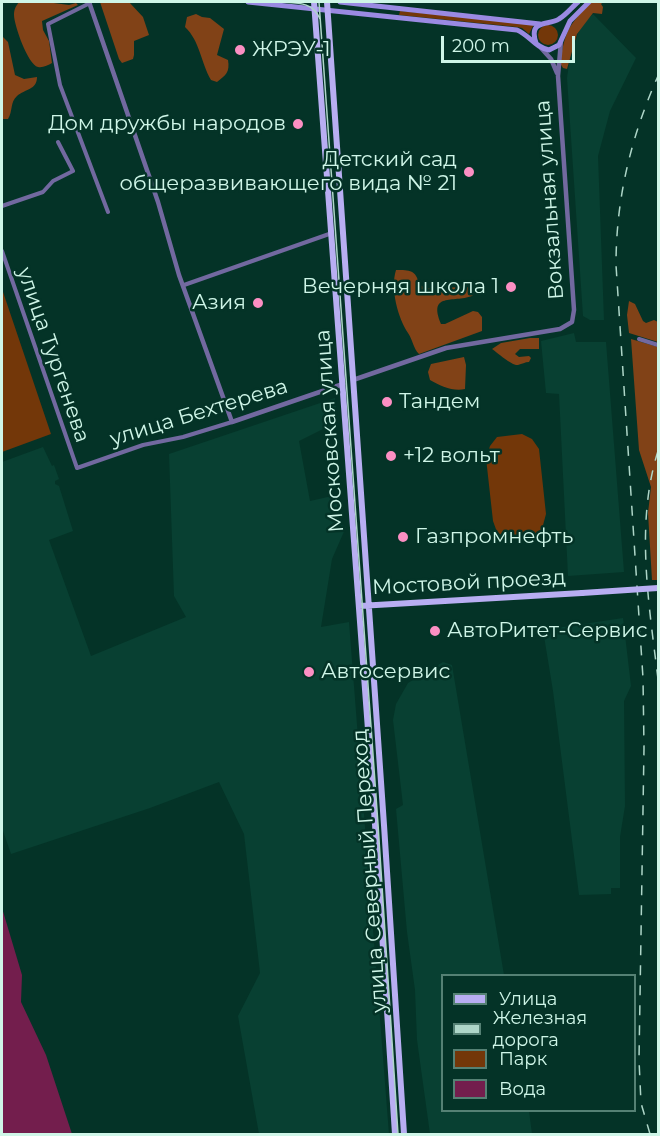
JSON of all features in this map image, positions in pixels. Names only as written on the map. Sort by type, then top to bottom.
[{"type":"main road","points":[[248,2],[327,5],[513,29],[525,33],[538,46],[553,50],[562,39],[561,29],[551,22]]},
{"type":"main road","points":[[340,2],[540,24],[559,19],[578,2]]},
{"type":"main road","name":"Вокзальная улица","points":[[562,39],[570,21],[589,2]]},
{"type":"main road","name":"Московская улица","points":[[315,5],[359,606]]},
{"type":"main road","name":"Московская улица","points":[[327,5],[369,605]]},
{"type":"main road","points":[[538,46],[534,35],[540,24]]},
{"type":"main road","name":"улица Бехтерева","points":[[343,384],[353,380]]},
{"type":"main road","name":"Мостовой проезд","points":[[359,606],[658,588]]},
{"type":"main road","name":"улица Северный Переход","points":[[369,605],[404,1134]]},
{"type":"main road","name":"улица Северный Переход","points":[[359,606],[395,1134]]},
{"type":"street","points":[[108,212],[60,85],[48,24],[90,2],[232,422]]},
{"type":"street","name":"Вокзальная улица","points":[[562,39],[558,76],[574,314],[572,322]]},
{"type":"street","name":"Вокзальная улица","points":[[538,46],[552,61],[558,76]]},
{"type":"street","points":[[2,206],[43,192],[53,181],[73,171],[58,142]]},
{"type":"street","points":[[184,285],[332,232]]},
{"type":"street","name":"улица Тургенева","points":[[2,251],[77,468]]},
{"type":"street","name":"улица Бехтерева","points":[[353,380],[446,348],[560,329],[572,322]]},
{"type":"street","points":[[639,339],[658,345]]},
{"type":"street","name":"улица Бехтерева","points":[[77,468],[143,445],[183,437],[232,422],[343,384]]},
{"type":"shaded area","points":[[19,2],[69,5],[76,3],[78,5],[42,21],[43,30],[49,41],[52,63],[38,67],[30,59],[16,27],[14,15]]},
{"type":"shaded area","points":[[100,2],[129,2],[143,17],[149,35],[134,41],[133,59],[122,63],[119,59]]},
{"type":"shaded area","points":[[592,2],[603,2],[601,4],[602,14],[593,13],[577,34],[567,69],[563,68],[560,63],[566,35],[578,16]]},
{"type":"shaded area","points":[[196,14],[210,18],[224,29],[217,55],[228,60],[228,70],[217,82],[211,80],[197,45],[185,27],[187,17]]},
{"type":"shaded area","points":[[593,14],[636,58],[610,111],[598,156],[604,320],[590,320],[583,316],[567,78],[578,33]]},
{"type":"shaded area","points":[[2,37],[8,42],[15,75],[24,79],[37,77],[33,87],[15,98],[8,119],[2,119]]},
{"type":"shaded area","points":[[396,270],[414,273],[419,284],[425,288],[473,287],[476,291],[472,296],[440,303],[438,314],[441,324],[445,324],[473,311],[478,312],[482,317],[482,331],[419,354],[398,311],[394,286]]},
{"type":"shaded area","points":[[629,301],[635,304],[643,321],[658,322],[658,342],[629,333],[627,315]]},
{"type":"shaded area","points":[[574,333],[576,342],[606,342],[624,572],[568,576],[559,394],[546,393],[541,341]]},
{"type":"shaded area","points":[[539,338],[539,349],[520,349],[515,354],[519,357],[529,356],[531,358],[529,362],[515,365],[492,349],[501,343]]},
{"type":"shaded area","points":[[631,339],[658,347],[658,580],[652,580],[648,513],[651,487],[639,450]]},
{"type":"shaded area","points":[[464,357],[465,389],[447,388],[430,380],[428,372],[431,364]]},
{"type":"shaded area","points":[[335,398],[337,422],[299,441],[310,501],[341,494],[333,519],[346,527],[332,559],[321,627],[349,622],[389,1134],[259,1134],[238,1016],[260,973],[244,834],[219,782],[150,808],[11,854],[2,828],[2,462],[43,447],[52,466],[54,465],[59,479],[55,481],[55,484],[59,486],[73,531],[49,540],[91,656],[186,617],[174,596],[169,454]]},
{"type":"shaded area","points":[[623,618],[631,686],[624,701],[625,806],[620,837],[620,888],[611,888],[611,894],[579,895],[543,630]]},
{"type":"shaded area","points":[[443,662],[452,665],[504,974],[441,974],[441,1112],[529,1112],[532,1134],[430,1134],[417,1040],[415,990],[407,932],[396,809],[403,805],[393,720],[396,704],[408,683]]},
{"type":"green space","points":[[400,11],[534,24],[529,34],[517,27],[399,15]]},
{"type":"green space","points":[[548,25],[555,28],[558,35],[555,42],[548,45],[541,42],[538,35],[541,28]]},
{"type":"green space","points":[[2,289],[51,434],[2,452]]},
{"type":"green space","points":[[522,434],[532,439],[539,449],[546,514],[542,529],[530,538],[507,539],[497,532],[493,521],[486,458],[490,446],[497,437]]},
{"type":"water","points":[[2,908],[22,975],[21,1002],[46,1055],[72,1134],[2,1134]]},
{"type":"tram line","points":[[282,2],[309,6],[320,19]]},
{"type":"tram line","points":[[319,2],[398,1134]]},
{"type":"railway","points":[[650,1134],[641,1103],[639,1060],[643,678],[616,265],[619,216],[627,168],[640,122],[658,76]]},
{"type":"railway","points":[[658,451],[651,479],[646,535],[648,593],[658,679]]},
{"type":"place","name":"ЖРЭУ-1","points":[[240,50]]},
{"type":"place","name":"Дом дружбы народов","points":[[298,124]]},
{"type":"place","name":"Детский сад общеразвивающего вида № 21","points":[[469,172]]},
{"type":"place","name":"Вечерняя школа 1","points":[[511,287]]},
{"type":"place","name":"Азия","points":[[258,303]]},
{"type":"place","name":"Тандем","points":[[387,402]]},
{"type":"place","name":"+12 вольт","points":[[391,456]]},
{"type":"place","name":"Газпромнефть","points":[[403,537]]},
{"type":"place","name":"АвтоРитет-Сервис","points":[[435,631]]},
{"type":"place","name":"Автосервис","points":[[309,672]]}]
